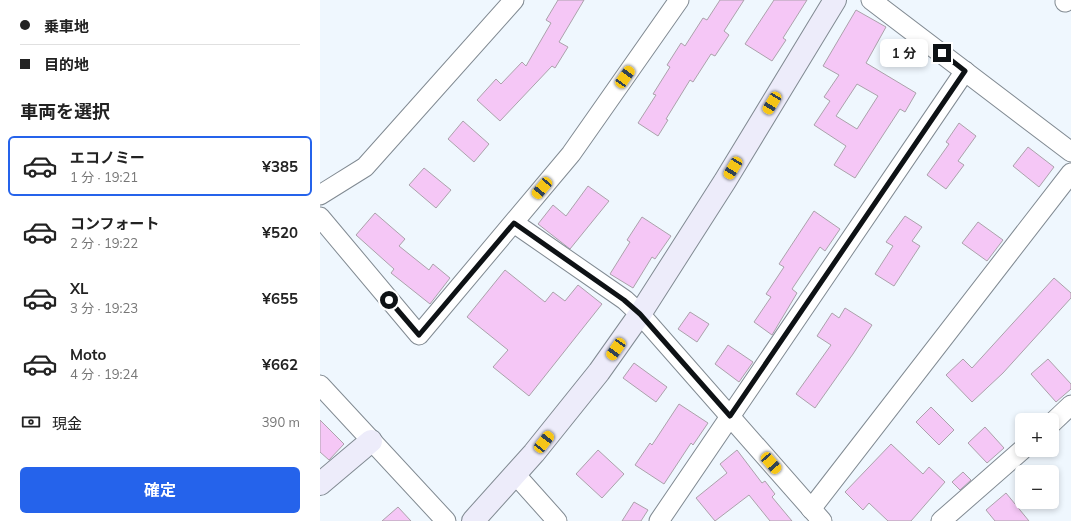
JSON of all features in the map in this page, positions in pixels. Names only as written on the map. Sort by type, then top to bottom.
[{"type":"street","points":[[320,195],[365,167],[514,0]]},
{"type":"street","points":[[320,217],[419,335],[571,154],[679,0]]},
{"type":"street","points":[[473,521],[534,453],[599,372],[640,314],[725,181],[835,0]]},
{"type":"street","points":[[871,0],[1071,152]]},
{"type":"street","points":[[659,521],[965,71]]},
{"type":"street","points":[[514,223],[624,300],[640,314],[817,515],[1071,173]]},
{"type":"street","points":[[320,385],[446,521]]},
{"type":"street","points":[[1059,417],[1071,406]]},
{"type":"street","points":[[320,484],[371,441]]},
{"type":"street","points":[[941,521],[1015,456]]},
{"type":"street","points":[[515,474],[557,521]]},
{"type":"building","points":[[558,0],[584,0],[559,42],[568,47],[555,68],[552,66],[500,121],[477,100],[496,79],[501,84],[522,62],[526,66],[551,23],[546,20]]},
{"type":"building","points":[[720,0],[744,0],[724,31],[729,35],[715,56],[711,54],[693,82],[690,80],[666,119],[668,120],[658,136],[638,123],[656,95],[653,94],[670,67],[667,65],[681,43],[685,46],[703,18],[707,20]]},
{"type":"building","points":[[774,0],[807,0],[783,38],[786,40],[772,61],[745,44]]},
{"type":"building","points":[[856,10],[886,27],[866,63],[916,93],[905,112],[900,109],[855,178],[834,165],[846,146],[814,125],[830,101],[824,97],[839,75],[823,66]],"holes":[[[857,84],[878,96],[857,129],[836,116]]]},
{"type":"building","points":[[463,121],[489,144],[474,162],[448,139]]},
{"type":"building","points":[[959,123],[976,136],[958,161],[964,165],[946,189],[927,175],[949,144],[946,142]]},
{"type":"building","points":[[1028,147],[1054,167],[1039,187],[1013,166]]},
{"type":"building","points":[[424,168],[451,190],[436,208],[409,185]]},
{"type":"building","points":[[588,186],[609,201],[570,249],[538,224],[553,205],[566,216]]},
{"type":"building","points":[[814,211],[840,229],[825,251],[820,247],[792,289],[797,293],[772,335],[754,322],[771,297],[766,294],[784,267],[779,264]]},
{"type":"building","points":[[375,213],[405,239],[399,246],[429,270],[433,264],[450,278],[430,304],[391,273],[394,269],[356,235]]},
{"type":"building","points":[[905,216],[922,227],[912,241],[920,246],[894,286],[875,274],[893,246],[886,242]]},
{"type":"building","points":[[642,217],[671,236],[655,259],[652,257],[633,288],[610,274],[630,242],[627,240]]},
{"type":"building","points":[[978,222],[1003,240],[987,261],[962,243]]},
{"type":"building","points":[[505,270],[545,302],[553,292],[565,301],[578,285],[602,304],[529,396],[493,367],[508,350],[467,317]]},
{"type":"building","points":[[1054,278],[1071,293],[1071,298],[1003,373],[972,402],[946,375],[963,359],[972,368]]},
{"type":"building","points":[[845,308],[872,325],[815,408],[796,394],[831,345],[817,336],[832,313],[839,318]]},
{"type":"building","points":[[690,312],[709,324],[697,342],[678,329]]},
{"type":"building","points":[[728,345],[753,362],[739,382],[715,364]]},
{"type":"building","points":[[1048,359],[1071,384],[1071,389],[1056,402],[1031,374]]},
{"type":"building","points":[[634,363],[667,387],[656,402],[623,378]]},
{"type":"building","points":[[679,404],[708,423],[693,445],[691,443],[664,484],[635,465],[650,443],[652,445]]},
{"type":"building","points":[[931,407],[954,430],[939,445],[916,422]]},
{"type":"building","points":[[320,420],[344,444],[329,460],[320,452]]},
{"type":"building","points":[[985,427],[1004,448],[987,463],[968,443]]},
{"type":"building","points":[[891,444],[923,474],[929,467],[945,482],[911,521],[888,521],[869,503],[863,510],[845,492]]},
{"type":"building","points":[[598,450],[624,474],[602,498],[576,474]]},
{"type":"building","points":[[737,450],[762,483],[765,481],[775,494],[772,497],[792,521],[770,521],[749,495],[715,521],[696,498],[727,473],[720,464]]},
{"type":"building","points":[[963,472],[971,480],[960,490],[952,482]]},
{"type":"building","points":[[1006,493],[1015,504],[1015,509],[1019,509],[1029,521],[995,521],[986,510]]},
{"type":"building","points":[[634,502],[648,510],[641,521],[622,521]]},
{"type":"building","points":[[398,507],[411,521],[382,521]]},
{"type":"route","points":[[389,300],[419,335],[514,223],[624,300],[640,314],[730,416],[965,71],[942,53]]}]
